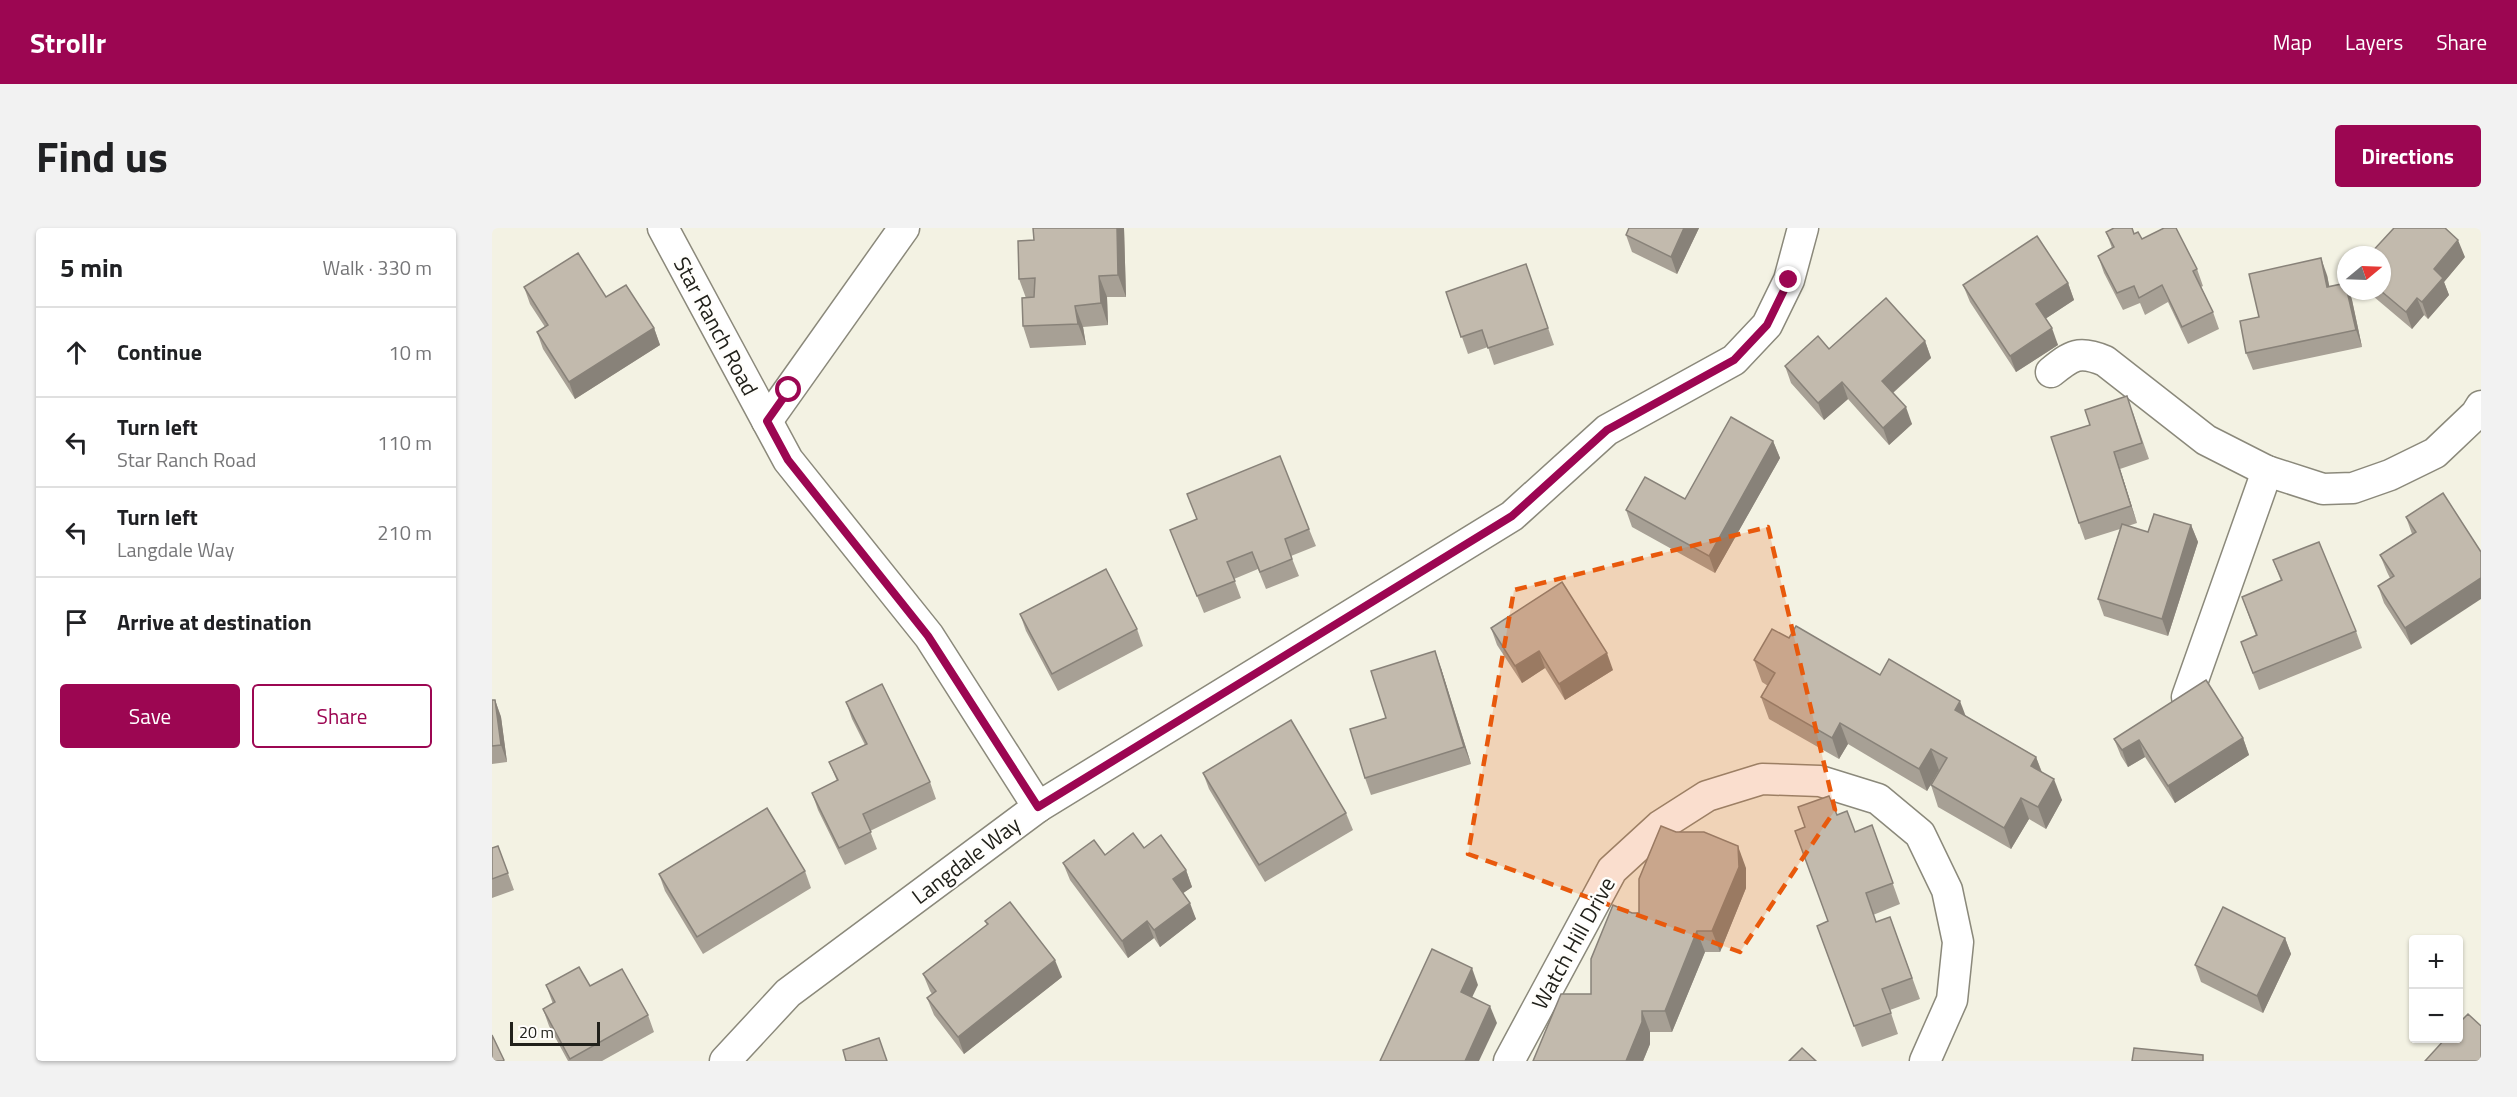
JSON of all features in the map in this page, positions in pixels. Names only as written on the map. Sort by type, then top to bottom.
[{"type":"street","name":"Star Ranch Road","points":[[663,228],[788,460],[928,636],[1038,807]]},
{"type":"street","points":[[767,421],[904,228]]},
{"type":"street","name":"Langdale Way","points":[[725,1061],[788,993],[1038,807],[1512,516],[1607,430],[1734,360],[1767,325],[1789,280],[1803,228]]},
{"type":"street","points":[[2051,372],[2070,356],[2089,354],[2104,361],[2206,440],[2267,471],[2323,489],[2353,488],[2390,475],[2434,453],[2476,414],[2481,406]]},
{"type":"street","points":[[2187,697],[2267,471]]},
{"type":"street","name":"Watch Hill Drive","points":[[1509,1061],[1612,870],[1660,826],[1707,796],[1762,779],[1820,780],[1878,799],[1920,834],[1947,890],[1958,942],[1952,1000],[1925,1061]]},
{"type":"highlighted area","points":[[1768,527],[1835,810],[1740,952],[1468,854],[1514,590]]},
{"type":"building","points":[[1033,228],[1117,228],[1118,275],[1099,276],[1101,303],[1075,306],[1078,324],[1023,326],[1022,298],[1034,297],[1035,278],[1019,279],[1018,241],[1034,240]]},
{"type":"building","points":[[1629,228],[1684,228],[1671,257],[1626,235]]},
{"type":"building","points":[[2114,228],[2132,228],[2134,234],[2138,232],[2142,239],[2164,228],[2176,228],[2197,269],[2193,271],[2213,312],[2182,327],[2162,285],[2139,298],[2134,286],[2117,293],[2098,256],[2114,247],[2106,232]]},
{"type":"building","points":[[2394,228],[2445,228],[2458,240],[2434,269],[2443,278],[2422,302],[2417,298],[2406,312],[2391,299],[2391,246],[2377,246]]},
{"type":"building","points":[[2037,236],[2068,283],[2036,304],[2052,328],[2010,356],[1963,285]]},
{"type":"building","points":[[578,253],[606,297],[626,285],[654,328],[569,382],[537,332],[548,325],[524,287]]},
{"type":"building","points":[[2321,258],[2327,287],[2337,285],[2337,300],[2349,300],[2356,330],[2246,353],[2240,321],[2259,317],[2249,274]]},
{"type":"building","points":[[1526,264],[1548,328],[1488,348],[1482,330],[1461,337],[1446,292]]},
{"type":"building","points":[[1886,298],[1925,341],[1882,381],[1906,407],[1883,428],[1842,382],[1818,403],[1785,366],[1818,336],[1829,349]]},
{"type":"building","points":[[2127,396],[2142,443],[2114,452],[2131,506],[2079,523],[2051,437],[2090,425],[2085,410]]},
{"type":"building","points":[[1731,417],[1773,441],[1709,556],[1626,510],[1645,477],[1685,499]]},
{"type":"building","points":[[1280,456],[1309,529],[1285,539],[1292,559],[1260,572],[1252,552],[1227,562],[1235,581],[1197,596],[1170,530],[1197,519],[1187,494]]},
{"type":"building","points":[[2443,493],[2481,552],[2481,578],[2405,628],[2378,586],[2394,576],[2380,555],[2416,532],[2406,517]]},
{"type":"building","points":[[2154,514],[2191,525],[2162,619],[2098,599],[2122,524],[2148,532]]},
{"type":"building","points":[[2319,542],[2356,631],[2253,673],[2241,642],[2257,635],[2242,597],[2282,580],[2273,560]]},
{"type":"building","points":[[1106,569],[1137,629],[1052,674],[1020,614]]},
{"type":"building","points":[[1562,582],[1607,653],[1559,684],[1539,651],[1515,666],[1491,628]]},
{"type":"building","points":[[1796,626],[1880,675],[1889,659],[1960,701],[1955,710],[2036,757],[2031,766],[2054,779],[2038,807],[2021,798],[2004,828],[1931,785],[1947,758],[1931,749],[1919,769],[1840,723],[1832,738],[1761,697],[1775,673],[1754,660],[1772,629],[1789,638]]},
{"type":"building","points":[[1435,651],[1464,747],[1365,778],[1350,729],[1386,718],[1371,671]]},
{"type":"building","points":[[2206,680],[2243,738],[2168,786],[2139,740],[2122,750],[2114,739]]},
{"type":"building","points":[[882,684],[930,782],[863,814],[871,832],[839,848],[812,793],[838,780],[829,762],[867,744],[846,702]]},
{"type":"building","points":[[492,700],[495,700],[501,745],[492,746]]},
{"type":"building","points":[[1291,720],[1346,813],[1259,865],[1203,773]]},
{"type":"building","points":[[1829,796],[1837,815],[1847,811],[1855,832],[1872,825],[1893,883],[1866,893],[1876,922],[1890,917],[1912,978],[1882,989],[1891,1013],[1854,1026],[1817,926],[1828,921],[1795,831],[1805,827],[1798,807]]},
{"type":"building","points":[[767,808],[805,871],[697,937],[659,874]]},
{"type":"building","points":[[1661,826],[1676,832],[1704,832],[1738,846],[1739,867],[1712,931],[1697,931],[1665,1011],[1642,1011],[1642,1022],[1626,1061],[1533,1061],[1561,994],[1591,994],[1591,959],[1613,905],[1632,913],[1639,913],[1639,879]]},
{"type":"building","points":[[1133,833],[1144,848],[1161,835],[1186,870],[1173,879],[1190,903],[1154,930],[1147,921],[1122,941],[1063,863],[1094,840],[1105,855]]},
{"type":"building","points":[[498,846],[508,873],[492,879],[492,848]]},
{"type":"building","points":[[1010,902],[1055,960],[958,1037],[927,998],[936,991],[923,974],[988,924],[985,921]]},
{"type":"building","points":[[2223,907],[2285,938],[2257,996],[2195,965]]},
{"type":"building","points":[[1432,949],[1472,968],[1461,992],[1490,1006],[1465,1061],[1380,1061]]},
{"type":"building","points":[[579,967],[590,986],[622,969],[648,1015],[570,1059],[543,1009],[555,1002],[546,985]]},
{"type":"building","points":[[2468,1014],[2481,1026],[2481,1061],[2425,1061],[2441,1043],[2463,1043],[2463,1019]]},
{"type":"building","points":[[492,1035],[504,1060],[503,1061],[492,1061]]},
{"type":"building","points":[[879,1038],[887,1061],[846,1061],[843,1050]]},
{"type":"building","points":[[1802,1048],[1816,1061],[1789,1061]]},
{"type":"building","points":[[2134,1048],[2203,1055],[2203,1061],[2132,1061]]},
{"type":"route","points":[[789,390],[767,421],[788,460],[928,636],[1038,807],[1512,516],[1607,430],[1734,360],[1767,325],[1789,280]]}]
